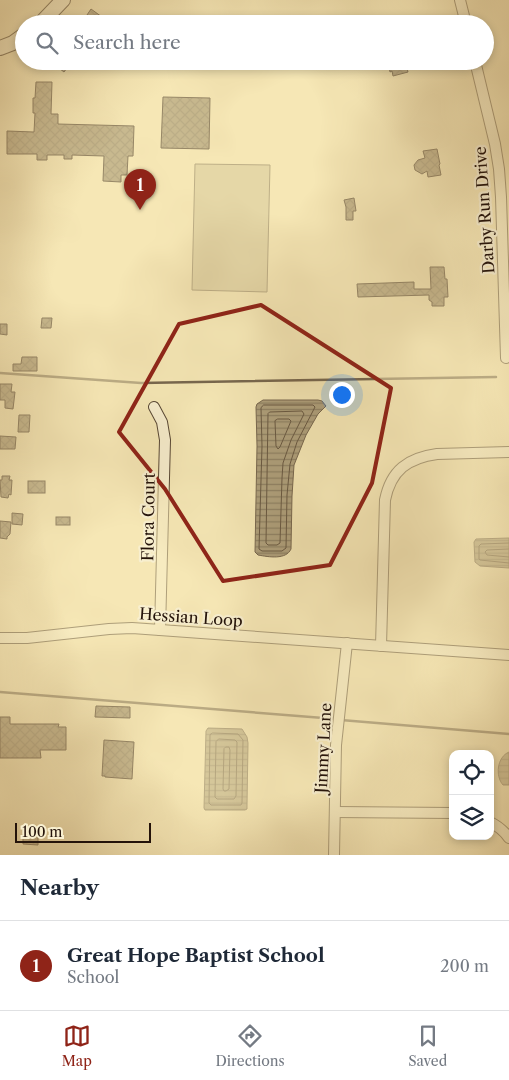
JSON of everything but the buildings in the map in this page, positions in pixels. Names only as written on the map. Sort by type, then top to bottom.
[{"type":"street","points":[[49,15],[63,0]]},
{"type":"street","points":[[460,0],[464,15]]},
{"type":"street","points":[[0,48],[15,41]]},
{"type":"street","name":"Darby Run Drive","points":[[477,70],[499,169],[506,358]]},
{"type":"street","name":"Flora Court","points":[[154,407],[163,428],[165,440],[160,630]]},
{"type":"street","points":[[381,646],[385,500],[386,492],[394,477],[404,466],[417,458],[437,454],[509,452]]},
{"type":"street","name":"Hessian Loop","points":[[0,638],[27,638],[120,628],[509,655]]},
{"type":"street","name":"Jimmy Lane","points":[[334,855],[338,726],[347,643]]},
{"type":"street","points":[[335,812],[449,813]]},
{"type":"street","points":[[494,825],[509,838]]},
{"type":"highlighted area","points":[[261,305],[391,388],[372,483],[330,565],[223,581],[165,489],[119,432],[179,324]]},
{"type":"shaded area","points":[[195,164],[270,165],[267,292],[192,290]]},
{"type":"water","points":[[263,400],[318,400],[322,401],[326,406],[318,414],[306,435],[294,465],[291,549],[285,555],[277,557],[258,555],[255,552],[256,407]]},
{"type":"water","points":[[509,538],[509,568],[480,566],[475,562],[474,542],[476,539]]},
{"type":"water","points":[[208,728],[242,729],[247,737],[247,809],[245,810],[205,810],[204,808],[206,731]]},
{"type":"water","points":[[509,752],[509,785],[503,785],[500,781],[498,767],[502,758]]},
{"type":"waterway","points":[[0,373],[141,383],[496,377]]},
{"type":"waterway","points":[[0,692],[336,719]]},
{"type":"waterway","points":[[341,720],[509,734]]},
{"type":"place","name":"Great Hope Baptist School","points":[[140,210]]}]
